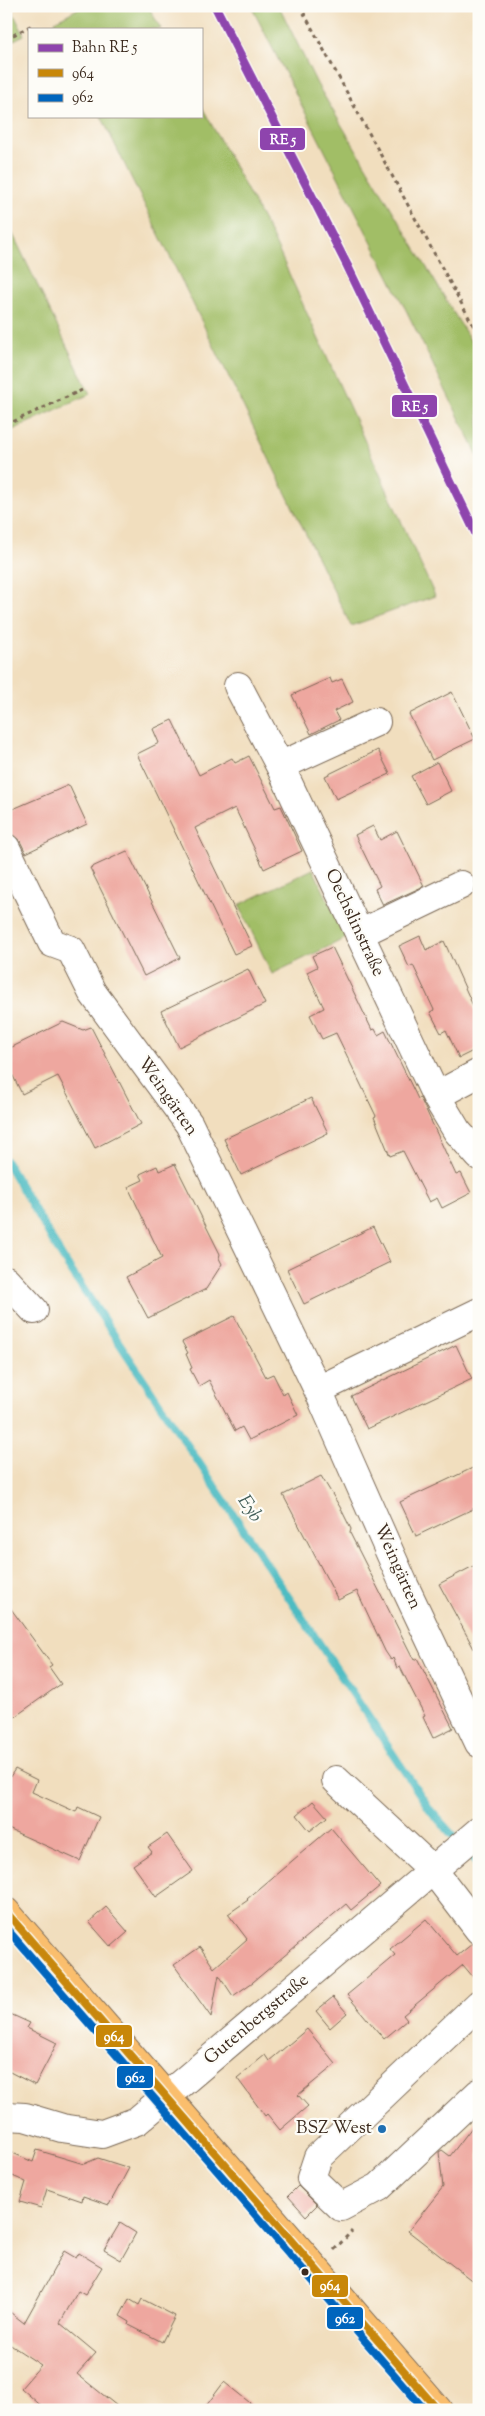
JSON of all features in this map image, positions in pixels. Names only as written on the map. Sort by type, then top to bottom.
[{"type":"main road","points":[[6,1912],[438,2410]]},
{"type":"street","name":"Oechslinstraße","points":[[238,686],[280,766],[436,1096],[457,1131],[479,1156]]},
{"type":"street","points":[[280,766],[376,722]]},
{"type":"street","name":"Weingärten","points":[[6,848],[52,943],[71,950],[92,992],[189,1124],[318,1390],[405,1586],[479,1742]]},
{"type":"street","points":[[359,934],[461,885]]},
{"type":"street","points":[[436,1096],[479,1073]]},
{"type":"street","points":[[6,1280],[34,1310]]},
{"type":"street","points":[[318,1390],[479,1312]]},
{"type":"street","points":[[336,1780],[439,1865],[479,1930]]},
{"type":"street","name":"Gutenbergstraße","points":[[6,2116],[25,2117],[62,2128],[102,2134],[137,2121],[479,1832]]},
{"type":"street","points":[[479,2004],[318,2157],[310,2178],[341,2207],[379,2187],[479,2093]]},
{"type":"path","points":[[300,6],[479,336]]},
{"type":"path","points":[[6,39],[32,25]]},
{"type":"path","points":[[6,425],[82,390]]},
{"type":"green space","points":[[6,6],[10,6],[24,35],[6,44]]},
{"type":"green space","points":[[83,6],[148,6],[160,28],[58,28],[55,21]]},
{"type":"green space","points":[[251,6],[279,6],[317,84],[479,355],[479,458],[407,312]]},
{"type":"green space","points":[[202,107],[272,236],[435,596],[351,626],[102,118],[202,118]]},
{"type":"green space","points":[[6,220],[90,394],[6,433]]},
{"type":"green space","points":[[313,869],[346,938],[272,974],[239,905]]},
{"type":"building","points":[[330,678],[332,683],[342,679],[353,702],[334,711],[339,720],[311,734],[292,695]]},
{"type":"building","points":[[452,692],[475,739],[432,760],[409,714]]},
{"type":"building","points":[[172,720],[199,775],[232,758],[235,763],[249,756],[275,808],[281,806],[302,851],[264,869],[235,808],[195,828],[252,946],[234,954],[137,754],[159,743],[153,729]]},
{"type":"building","points":[[378,750],[390,774],[336,799],[325,776]]},
{"type":"building","points":[[437,762],[451,791],[426,804],[411,776]]},
{"type":"building","points":[[69,785],[87,824],[26,853],[20,841],[11,834],[6,823],[6,812]]},
{"type":"building","points":[[373,826],[380,840],[397,831],[424,886],[383,905],[375,889],[380,886],[355,835]]},
{"type":"building","points":[[127,851],[180,958],[144,976],[90,868]]},
{"type":"building","points":[[420,936],[426,950],[444,941],[479,1019],[479,1048],[459,1058],[446,1030],[441,1033],[430,1012],[434,1010],[413,965],[409,967],[399,946]]},
{"type":"building","points":[[332,947],[372,1030],[375,1029],[378,1035],[385,1031],[418,1099],[420,1098],[427,1112],[456,1175],[461,1173],[471,1193],[442,1208],[437,1198],[429,1202],[403,1151],[390,1156],[374,1117],[376,1116],[336,1033],[322,1039],[310,1015],[324,1008],[307,972],[317,967],[312,956]]},
{"type":"building","points":[[248,969],[265,1004],[179,1047],[161,1011]]},
{"type":"building","points":[[63,1022],[83,1030],[91,1027],[141,1124],[95,1148],[58,1076],[22,1094],[6,1062],[6,1050]]},
{"type":"building","points":[[311,1098],[328,1133],[241,1175],[224,1139]]},
{"type":"building","points":[[175,1164],[220,1254],[219,1258],[222,1264],[206,1289],[148,1318],[126,1277],[162,1258],[128,1187],[143,1180],[140,1174],[157,1166],[159,1171]]},
{"type":"building","points":[[373,1227],[390,1262],[304,1304],[287,1269]]},
{"type":"building","points":[[234,1316],[266,1377],[273,1374],[283,1394],[287,1392],[298,1415],[249,1440],[242,1427],[235,1431],[209,1380],[199,1386],[190,1369],[192,1368],[186,1354],[188,1353],[182,1342]]},
{"type":"building","points":[[456,1345],[472,1379],[367,1429],[351,1396]]},
{"type":"building","points":[[479,1465],[479,1506],[416,1536],[400,1502]]},
{"type":"building","points":[[321,1476],[340,1507],[351,1529],[350,1533],[414,1660],[417,1658],[453,1728],[433,1738],[423,1717],[425,1716],[400,1667],[397,1668],[393,1658],[391,1660],[385,1651],[357,1591],[338,1600],[283,1495]]},
{"type":"building","points":[[479,1563],[479,1658],[439,1584]]},
{"type":"building","points":[[6,1602],[52,1665],[49,1667],[61,1684],[6,1723]]},
{"type":"building","points":[[15,1769],[37,1780],[32,1792],[76,1812],[78,1807],[99,1817],[80,1861],[6,1828],[6,1783]]},
{"type":"building","points":[[313,1801],[327,1817],[310,1831],[297,1815]]},
{"type":"building","points":[[331,1828],[380,1886],[351,1910],[346,1904],[253,1982],[233,1996],[219,1975],[211,2017],[174,1965],[200,1947],[214,1968],[247,1939],[228,1914],[248,1900]]},
{"type":"building","points":[[167,1834],[193,1871],[156,1897],[133,1865],[152,1852],[148,1847]]},
{"type":"building","points":[[106,1907],[128,1932],[111,1947],[89,1922]]},
{"type":"building","points":[[426,1919],[457,1956],[472,1944],[479,1945],[479,1984],[463,1965],[403,2015],[407,2020],[384,2039],[347,1995],[395,1955],[390,1949]]},
{"type":"building","points":[[333,1997],[347,2013],[330,2028],[316,2011]]},
{"type":"building","points":[[6,2012],[30,2023],[27,2028],[57,2043],[35,2085],[6,2070]]},
{"type":"building","points":[[307,2029],[336,2064],[298,2095],[308,2106],[280,2130],[267,2114],[265,2116],[237,2078],[265,2055],[269,2061]]},
{"type":"building","points":[[479,2118],[479,2286],[408,2231],[443,2187],[439,2152],[442,2150],[450,2156]]},
{"type":"building","points":[[6,2150],[33,2162],[37,2150],[84,2164],[98,2158],[129,2168],[109,2205],[83,2196],[82,2201],[47,2189],[41,2208],[20,2202],[26,2182],[6,2173]]},
{"type":"building","points":[[298,2186],[317,2205],[306,2216],[288,2196]]},
{"type":"building","points":[[120,2223],[136,2233],[121,2260],[104,2250]]},
{"type":"building","points":[[64,2251],[76,2258],[79,2253],[102,2267],[85,2295],[78,2291],[60,2323],[96,2353],[77,2374],[122,2410],[46,2410],[21,2388],[41,2365],[6,2342],[6,2309],[24,2323]]},
{"type":"building","points":[[129,2299],[139,2305],[142,2299],[175,2316],[162,2342],[129,2325],[130,2322],[120,2316]]},
{"type":"building","points":[[224,2382],[259,2410],[203,2410]]},
{"type":"waterway","name":"Eyb","points":[[6,1161],[64,1260],[431,1811],[479,1865]]},
{"type":"transit line","points":[[215,6],[347,265],[479,540]]},
{"type":"transit line","name":"964","points":[[6,1912],[438,2410]]},
{"type":"transit line","name":"962","points":[[6,1928],[425,2410]]},
{"type":"place","name":"BSZ West","points":[[382,2129]]}]
